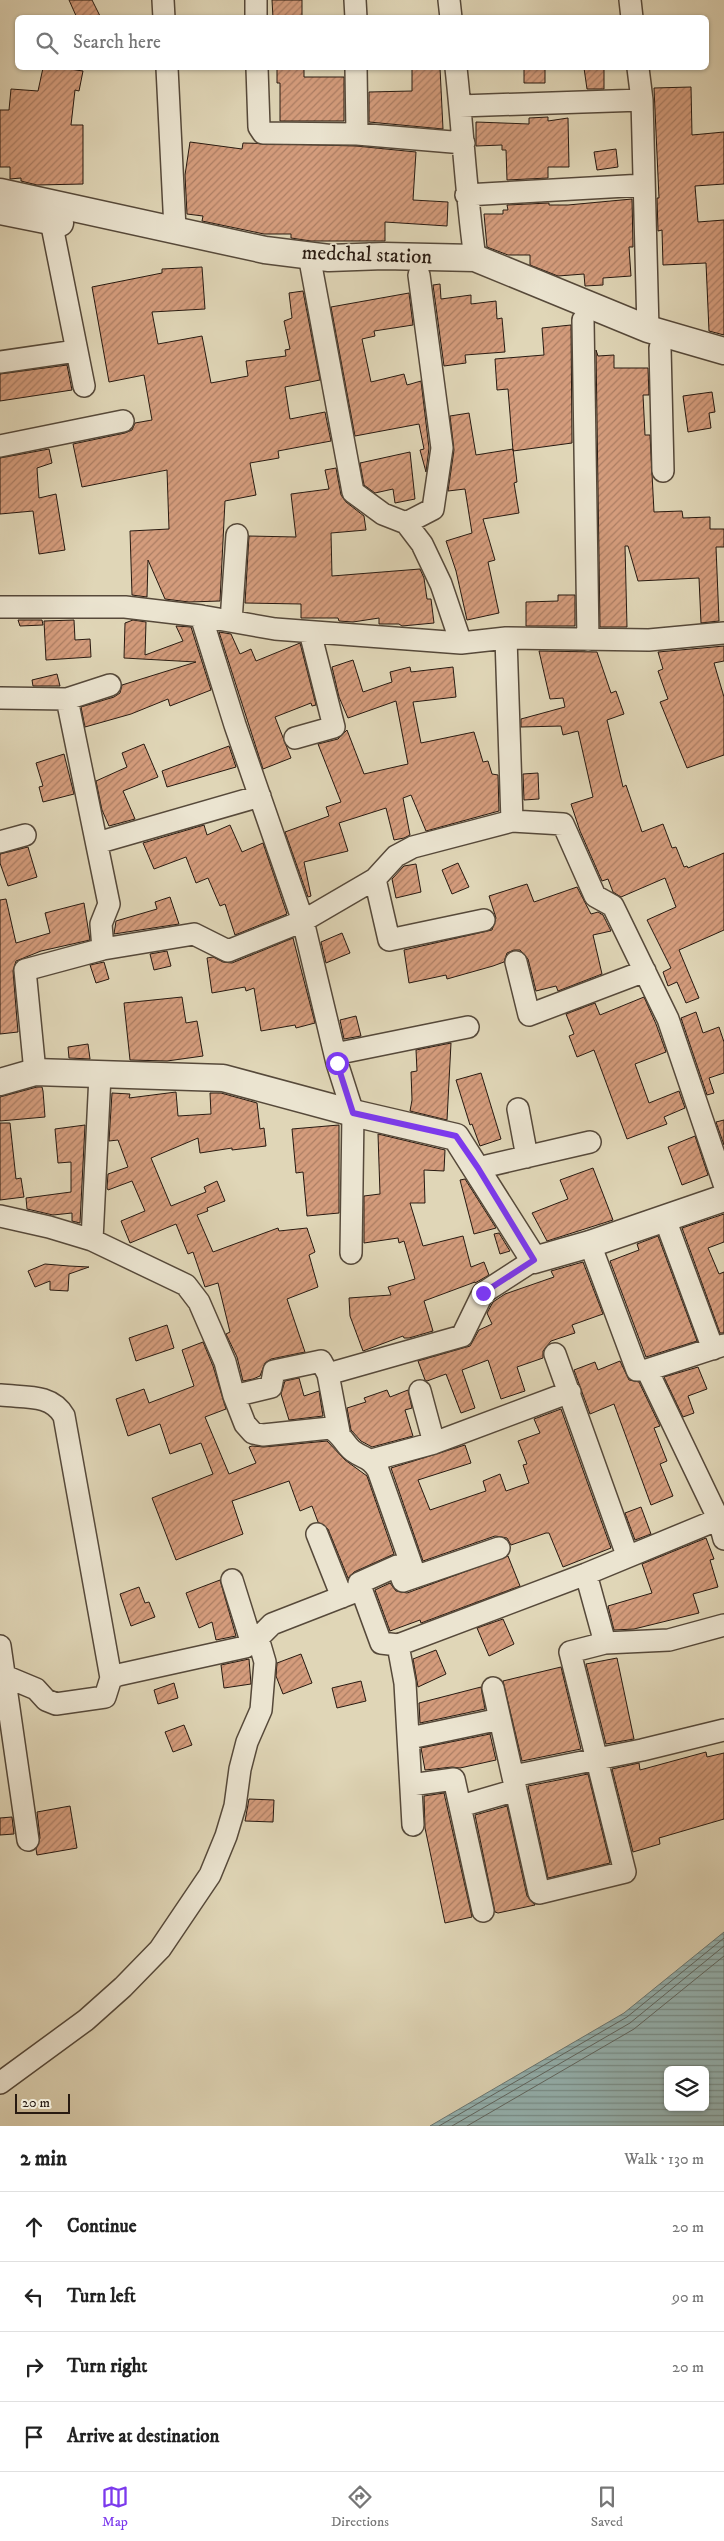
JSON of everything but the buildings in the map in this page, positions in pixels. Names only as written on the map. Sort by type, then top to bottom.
[{"type":"street","points":[[163,0],[164,15]]},
{"type":"street","points":[[256,0],[256,15]]},
{"type":"street","points":[[355,0],[356,15]]},
{"type":"street","points":[[449,0],[451,15]]},
{"type":"street","points":[[630,0],[632,15]]},
{"type":"street","points":[[167,70],[175,230]]},
{"type":"street","points":[[257,70],[259,127],[263,133],[358,134],[464,142]]},
{"type":"street","points":[[356,70],[358,134]]},
{"type":"street","points":[[456,70],[464,142],[466,195],[475,258]]},
{"type":"street","points":[[638,70],[642,100],[644,185],[664,471]]},
{"type":"street","points":[[460,106],[642,100]]},
{"type":"street","points":[[466,195],[644,185]]},
{"type":"street","name":"medchal station","points":[[0,192],[265,250],[310,263],[330,258],[384,256],[475,258],[724,369]]},
{"type":"street","name":"medchal station","points":[[0,211],[176,247],[419,275],[475,276],[583,320],[654,339],[724,351]]},
{"type":"street","points":[[51,221],[84,386]]},
{"type":"street","points":[[310,263],[353,492],[383,514],[406,523],[422,544],[441,584],[462,643]]},
{"type":"street","points":[[406,523],[433,509],[442,448],[419,275]]},
{"type":"street","points":[[583,320],[588,640]]},
{"type":"street","points":[[0,362],[76,351]]},
{"type":"street","points":[[0,446],[123,421]]},
{"type":"street","points":[[232,621],[237,535]]},
{"type":"street","points":[[0,607],[125,607],[310,632],[462,643],[506,638],[649,640],[724,633]]},
{"type":"street","points":[[201,616],[303,921],[335,1054],[353,1113],[351,1254]]},
{"type":"street","points":[[295,738],[334,727],[310,632]]},
{"type":"street","points":[[506,638],[512,821]]},
{"type":"street","points":[[0,698],[67,699],[110,685]]},
{"type":"street","points":[[67,699],[109,904],[101,924],[103,949]]},
{"type":"street","points":[[97,843],[260,796]]},
{"type":"street","points":[[35,1072],[25,970],[103,949],[194,934],[228,951],[303,921],[375,879],[396,856],[414,847],[512,821],[563,824],[595,896],[613,906],[668,1019],[724,1184]]},
{"type":"street","points":[[0,842],[25,835]]},
{"type":"street","points":[[375,879],[389,940],[484,920]]},
{"type":"street","points":[[516,962],[528,1015],[645,971]]},
{"type":"street","points":[[335,1054],[468,1027]]},
{"type":"street","points":[[0,1082],[35,1072],[223,1078],[353,1113],[456,1136],[478,1168],[534,1260]]},
{"type":"street","points":[[92,1240],[100,1075]]},
{"type":"street","points":[[518,1109],[527,1156]]},
{"type":"street","points":[[478,1168],[590,1142]]},
{"type":"street","points":[[328,1374],[462,1336],[483,1293],[534,1260],[590,1244],[724,1198]]},
{"type":"street","points":[[0,1216],[92,1240],[186,1285],[200,1302],[225,1362],[234,1396],[245,1424],[253,1433],[263,1435],[296,1434],[320,1428],[330,1428],[339,1432]]},
{"type":"street","points":[[590,1244],[637,1370],[647,1370],[718,1347],[666,1218]]},
{"type":"street","points":[[555,1354],[627,1555]]},
{"type":"street","points":[[234,1396],[271,1387],[274,1371],[321,1361],[328,1374],[339,1432],[352,1450],[372,1460],[378,1470],[415,1575]]},
{"type":"street","points":[[499,1548],[402,1580],[397,1566],[359,1582],[381,1643],[398,1645],[586,1574],[627,1555],[722,1525],[647,1370]]},
{"type":"street","points":[[420,1391],[434,1443]]},
{"type":"street","points":[[372,1460],[434,1443],[570,1392]]},
{"type":"street","points":[[0,1396],[48,1400],[58,1406],[64,1416],[111,1678],[104,1697],[56,1704],[46,1700],[36,1689],[2,1675]]},
{"type":"street","points":[[317,1534],[342,1597]]},
{"type":"street","points":[[586,1574],[605,1643]]},
{"type":"street","points":[[0,2083],[86,2020],[123,1987],[160,1949],[210,1875],[226,1836],[235,1806],[246,1742],[261,1710],[265,1662],[232,1580]]},
{"type":"street","points":[[111,1678],[255,1641],[272,1624],[362,1589]]},
{"type":"street","points":[[493,1688],[539,1894],[625,1872],[570,1652],[605,1643],[670,1640],[724,1626]]},
{"type":"street","points":[[398,1645],[405,1683],[410,1738],[412,1825]]},
{"type":"street","points":[[0,1646],[2,1675],[28,1840]]},
{"type":"street","points":[[410,1738],[500,1719]]},
{"type":"street","points":[[461,1806],[514,1783],[596,1759],[724,1730]]},
{"type":"street","points":[[411,1785],[454,1779],[483,1911]]},
{"type":"water","points":[[724,1932],[724,2126],[430,2126],[624,2013]]},
{"type":"route","points":[[337,1063],[353,1113],[456,1136],[478,1168],[534,1260],[483,1293]]}]
